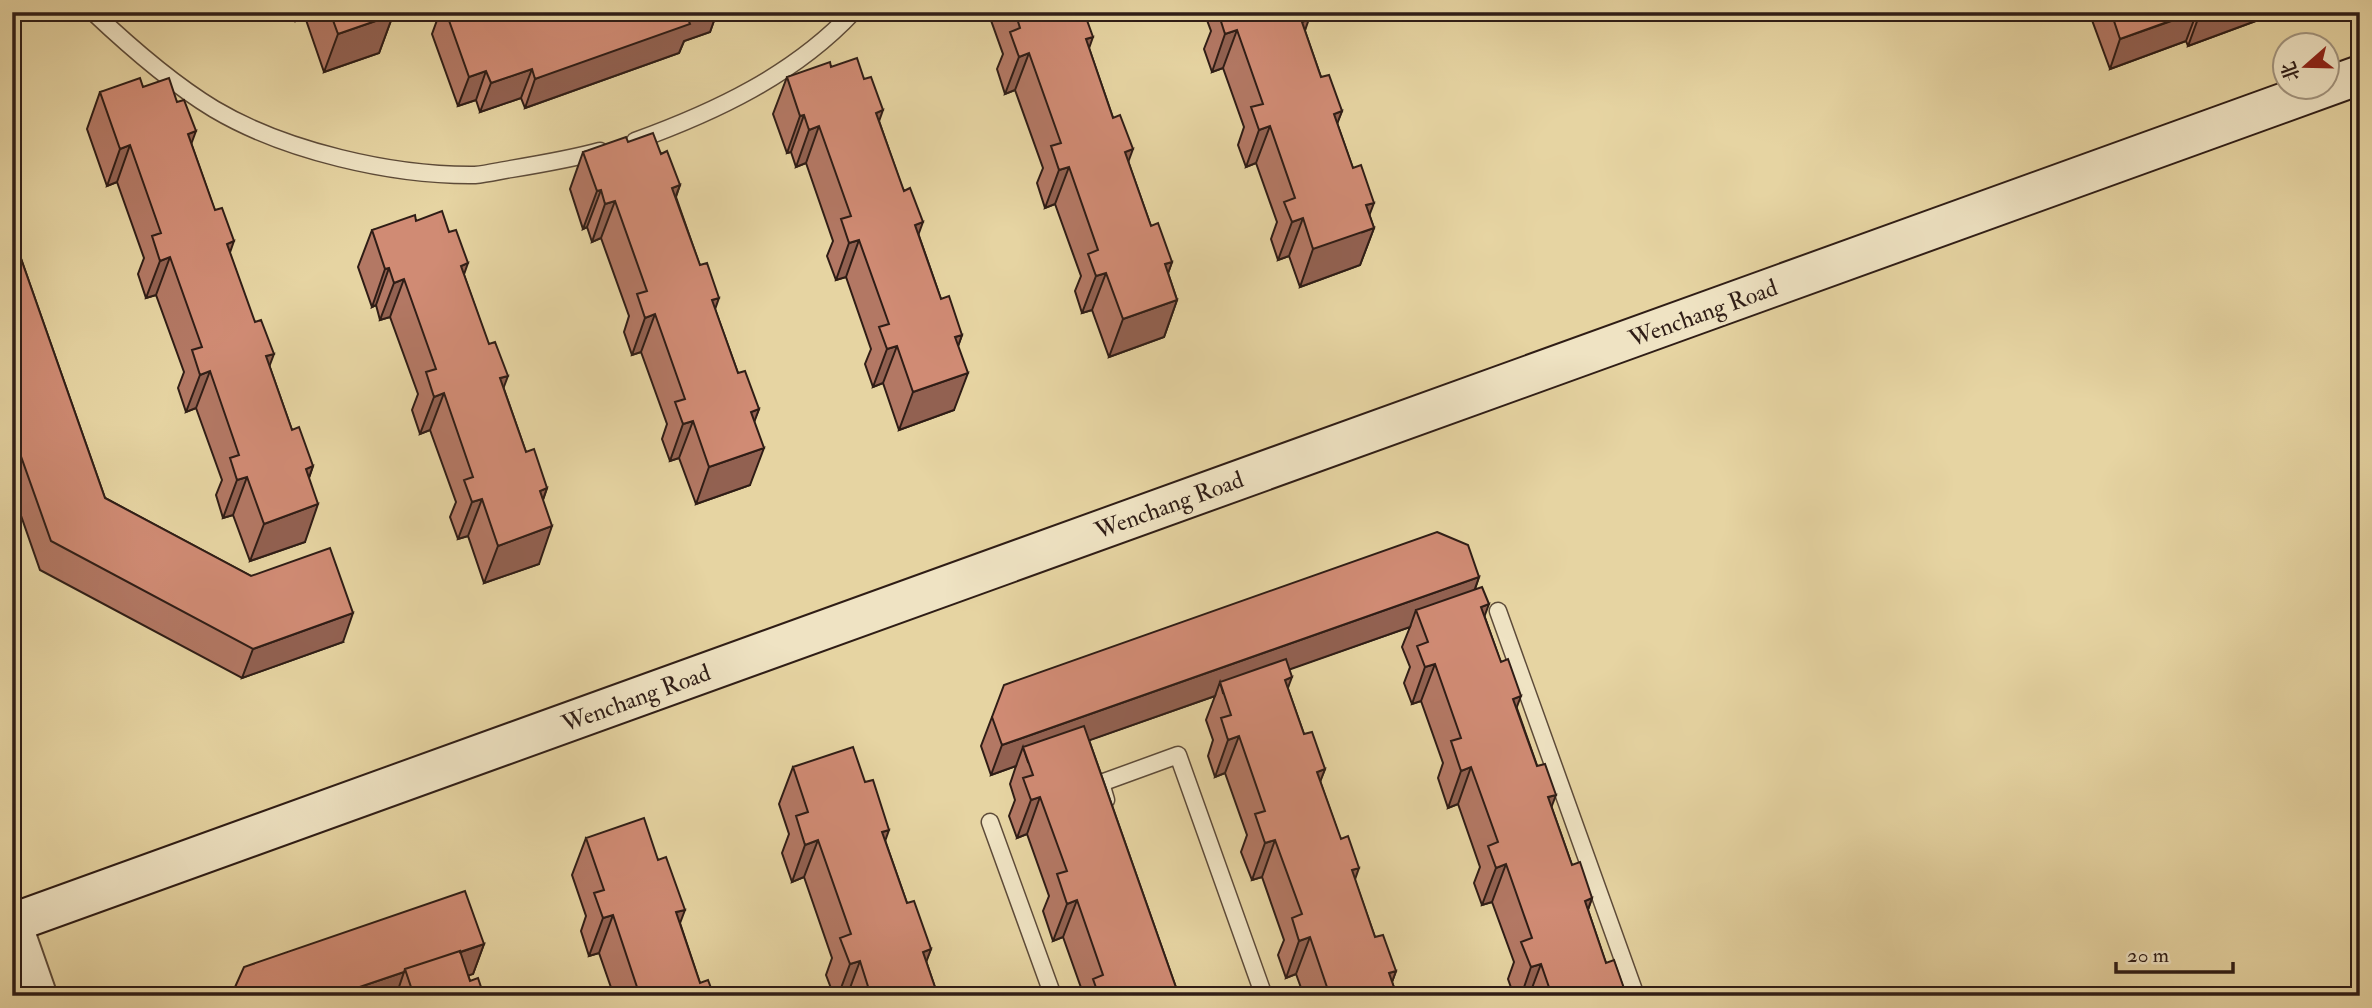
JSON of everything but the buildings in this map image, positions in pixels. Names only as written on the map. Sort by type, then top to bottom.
[{"type":"street","name":"Wenchang Road","points":[[13,921],[2360,75]]},
{"type":"street","points":[[13,921],[40,996]]},
{"type":"lane","points":[[93,12],[178,83],[212,108],[250,128],[290,144],[368,163],[477,175],[564,160],[616,147],[679,125],[743,95],[781,72],[814,49],[853,12]]},
{"type":"lane","points":[[1498,611],[1636,996]]},
{"type":"lane","points":[[1114,821],[1101,783],[1178,755],[1264,996]]},
{"type":"lane","points":[[990,822],[1052,996]]}]
